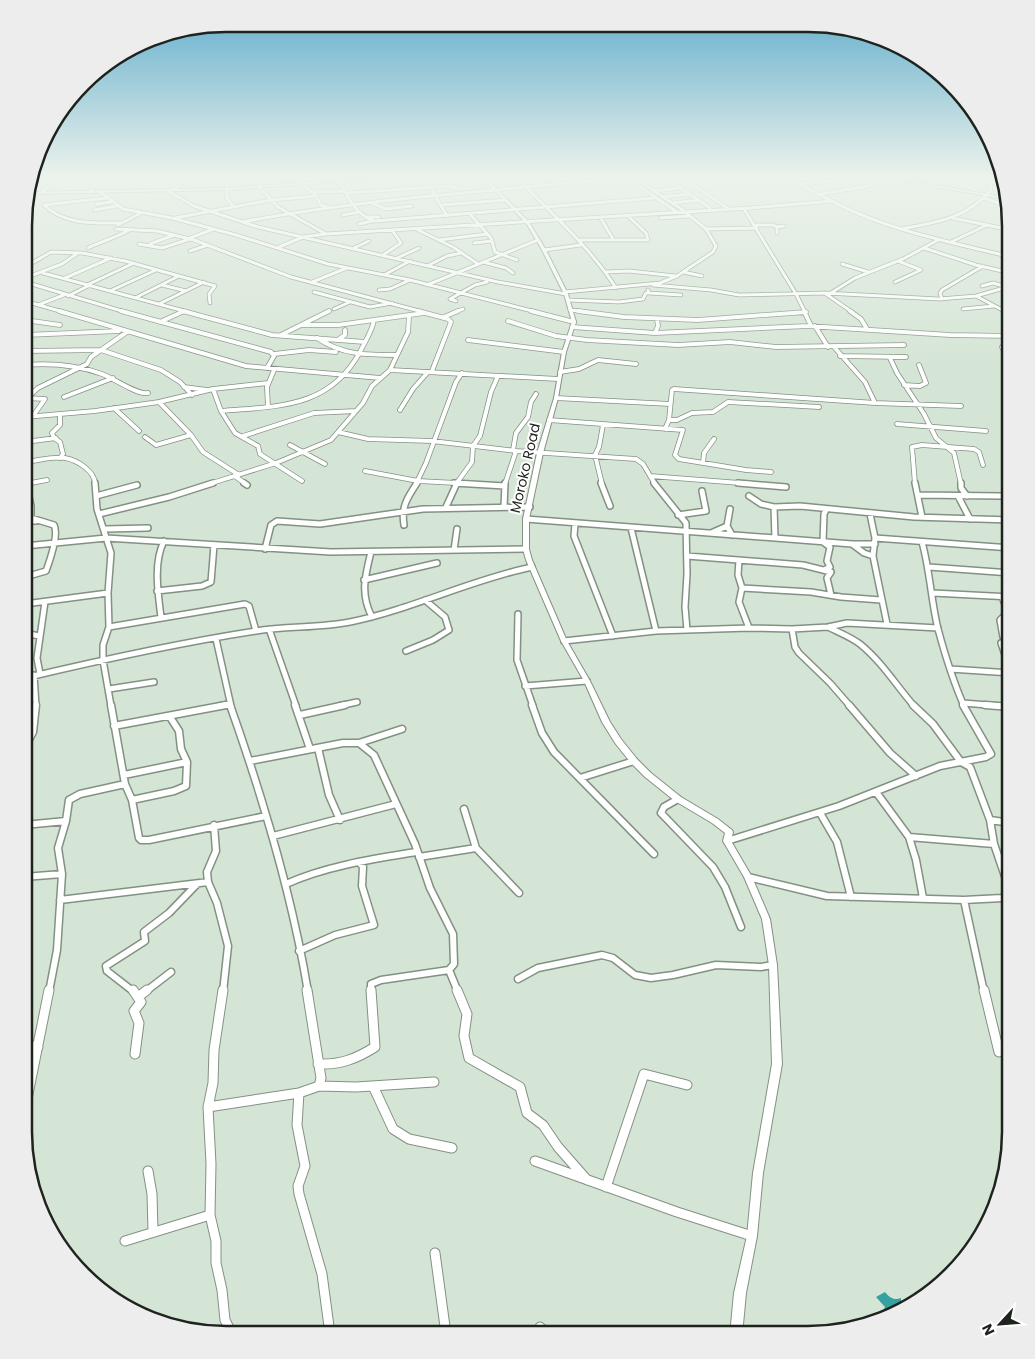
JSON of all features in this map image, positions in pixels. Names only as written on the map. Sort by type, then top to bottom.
[{"type":"street","points":[[88,248],[102,241]]},
{"type":"street","points":[[148,245],[158,241]]},
{"type":"street","points":[[138,244],[164,248],[182,241]]},
{"type":"street","points":[[197,241],[256,264],[312,282],[427,312],[444,317],[451,322],[430,372],[413,389],[400,410]]},
{"type":"street","points":[[259,241],[320,262],[410,280],[573,324],[655,333],[813,326],[950,335],[1002,336]]},
{"type":"street","points":[[279,247],[293,241]]},
{"type":"street","points":[[324,241],[558,294],[627,301],[643,299],[646,293],[681,294]]},
{"type":"street","points":[[354,248],[368,241]]},
{"type":"street","points":[[383,255],[401,243],[400,241]]},
{"type":"street","points":[[442,241],[478,264]]},
{"type":"street","points":[[474,243],[488,241]]},
{"type":"street","points":[[492,241],[494,250],[517,260]]},
{"type":"street","points":[[428,285],[535,241]]},
{"type":"street","points":[[539,241],[566,295],[573,324]]},
{"type":"street","points":[[579,241],[606,272],[616,288]]},
{"type":"street","points":[[566,295],[653,285],[683,272],[710,253],[717,244],[715,241]]},
{"type":"street","points":[[764,241],[813,326],[828,347]]},
{"type":"street","points":[[830,294],[854,278],[898,261],[936,241]]},
{"type":"street","points":[[947,241],[1002,255]]},
{"type":"street","points":[[190,251],[208,245]]},
{"type":"street","points":[[544,250],[581,245]]},
{"type":"street","points":[[397,258],[419,248]]},
{"type":"street","points":[[924,248],[1002,271]]},
{"type":"street","points":[[32,263],[52,252],[78,253],[134,263],[216,287],[209,294],[210,303]]},
{"type":"street","points":[[32,276],[44,273],[62,264],[78,253]]},
{"type":"street","points":[[429,265],[447,256],[461,253]]},
{"type":"street","points":[[65,278],[111,258]]},
{"type":"street","points":[[384,275],[410,261]]},
{"type":"street","points":[[895,282],[921,270],[898,261]]},
{"type":"street","points":[[483,262],[506,268],[513,273]]},
{"type":"street","points":[[32,305],[66,295],[134,263]]},
{"type":"street","points":[[842,264],[868,272]]},
{"type":"street","points":[[942,299],[940,293],[942,290],[983,266]]},
{"type":"street","points":[[312,282],[347,268]]},
{"type":"street","points":[[110,291],[157,269]]},
{"type":"street","points":[[606,272],[629,271],[677,276]]},
{"type":"street","points":[[683,272],[702,276]]},
{"type":"street","points":[[44,273],[182,312],[283,335],[365,342]]},
{"type":"street","points":[[135,298],[179,276]]},
{"type":"street","points":[[379,290],[390,289],[410,280]]},
{"type":"street","points":[[158,304],[204,282]]},
{"type":"street","points":[[456,301],[450,299],[459,293],[486,282]]},
{"type":"street","points":[[982,286],[993,283],[1002,286]]},
{"type":"street","points":[[32,284],[274,354],[309,350],[359,355],[396,355]]},
{"type":"street","points":[[162,284],[186,291]]},
{"type":"street","points":[[653,285],[712,290],[736,295],[825,293],[890,298],[942,299],[976,296],[1002,288]]},
{"type":"street","points":[[646,286],[650,293]]},
{"type":"street","points":[[314,292],[373,307],[394,303]]},
{"type":"street","points":[[825,293],[861,319],[867,329]]},
{"type":"street","points":[[976,296],[1002,311]]},
{"type":"street","points":[[334,309],[350,302]]},
{"type":"street","points":[[32,303],[240,364],[274,370],[380,378]]},
{"type":"street","points":[[963,309],[994,306]]},
{"type":"street","points":[[444,317],[463,309]]},
{"type":"street","points":[[570,310],[657,319],[698,320],[806,312]]},
{"type":"street","points":[[283,335],[329,311]]},
{"type":"street","points":[[160,322],[182,312]]},
{"type":"street","points":[[302,324],[338,325],[427,312]]},
{"type":"street","points":[[99,514],[169,497],[238,476],[302,453],[330,440],[356,411],[380,378],[390,370],[408,332],[408,316]]},
{"type":"street","points":[[655,333],[658,326],[657,319]]},
{"type":"street","points":[[221,411],[308,400],[342,375],[359,355],[374,328],[374,320]]},
{"type":"street","points":[[32,321],[60,325]]},
{"type":"street","points":[[508,321],[544,333],[569,338],[678,345],[730,342],[770,346],[904,345]]},
{"type":"street","name":"Moroko Road","points":[[573,324],[564,352],[556,398],[540,453],[526,519],[526,548],[532,567],[548,599],[564,641],[606,722],[634,761],[678,798],[715,821],[728,832],[727,841]]},
{"type":"street","points":[[339,339],[345,335],[345,330]]},
{"type":"street","points":[[32,335],[125,331]]},
{"type":"street","points":[[32,393],[38,388],[87,364],[91,357],[125,331]]},
{"type":"street","points":[[317,338],[343,353]]},
{"type":"street","points":[[468,340],[564,352]]},
{"type":"street","points":[[834,347],[865,382],[875,403]]},
{"type":"street","points":[[32,351],[101,350],[156,368],[175,378],[192,395]]},
{"type":"street","points":[[267,368],[274,354]]},
{"type":"street","points":[[840,356],[906,358]]},
{"type":"street","points":[[890,358],[895,371],[932,427],[942,446],[952,450],[955,456],[958,478],[961,482],[960,488],[967,496]]},
{"type":"street","points":[[560,372],[579,370],[598,360],[636,364]]},
{"type":"street","points":[[32,365],[94,370],[148,393],[151,402]]},
{"type":"street","points":[[904,385],[924,385],[926,383],[919,365]]},
{"type":"street","points":[[268,406],[266,400],[268,383],[274,370]]},
{"type":"street","points":[[390,370],[558,379]]},
{"type":"street","points":[[404,526],[402,513],[405,500],[426,464],[432,441],[456,382],[462,373]]},
{"type":"street","points":[[446,507],[457,483],[472,462],[474,446],[480,436],[491,392],[498,376]]},
{"type":"street","points":[[64,396],[113,378]]},
{"type":"street","points":[[33,416],[159,402],[211,390],[268,383]]},
{"type":"street","points":[[184,387],[211,390]]},
{"type":"street","points":[[665,429],[669,420],[672,390],[678,389],[875,403],[961,406]]},
{"type":"street","points":[[211,390],[221,411],[235,433],[258,446],[260,454],[302,481]]},
{"type":"street","points":[[504,507],[507,471],[514,450],[516,433],[528,416],[531,402],[536,394]]},
{"type":"street","points":[[32,398],[45,399],[33,416]]},
{"type":"street","points":[[556,398],[670,404]]},
{"type":"street","points":[[159,402],[191,435],[196,446],[238,476],[247,485]]},
{"type":"street","points":[[669,420],[678,420],[692,413],[713,412],[728,402],[819,407]]},
{"type":"street","points":[[114,408],[139,431]]},
{"type":"street","points":[[243,436],[314,413],[356,411]]},
{"type":"street","points":[[60,414],[60,425],[52,433],[54,438],[60,442],[63,454],[60,458]]},
{"type":"street","points":[[549,420],[683,430],[676,457],[746,470],[771,472]]},
{"type":"street","points":[[897,424],[986,431]]},
{"type":"street","points":[[603,425],[599,447],[595,456],[598,474],[610,506]]},
{"type":"street","points":[[338,432],[368,439],[432,441],[540,453],[636,459],[643,464],[678,515],[686,523],[685,607],[687,630]]},
{"type":"street","points":[[145,437],[156,445],[191,435]]},
{"type":"street","points":[[32,441],[56,438]]},
{"type":"street","points":[[703,463],[702,459],[706,449],[714,439]]},
{"type":"street","points":[[290,445],[325,464]]},
{"type":"street","points":[[922,518],[913,473],[912,447],[922,445],[977,450],[983,465]]},
{"type":"street","points":[[32,461],[67,459],[92,473],[97,490],[99,514],[111,553],[108,592],[109,628],[103,645],[103,660],[125,784],[132,800],[139,838],[141,840],[149,840],[252,818],[266,813]]},
{"type":"street","points":[[365,470],[418,480],[505,486]]},
{"type":"street","points":[[650,476],[786,487]]},
{"type":"street","points":[[32,483],[47,480]]},
{"type":"street","points":[[96,496],[137,485]]},
{"type":"street","points":[[678,515],[706,511],[702,491]]},
{"type":"street","points":[[918,494],[1001,496]]},
{"type":"street","points":[[749,496],[762,504],[774,507],[800,506],[922,518],[1002,520]]},
{"type":"street","points":[[958,496],[970,519]]},
{"type":"street","points":[[265,549],[271,525],[277,521],[320,524],[446,507],[530,507]]},
{"type":"street","points":[[774,507],[775,538]]},
{"type":"street","points":[[730,509],[727,526],[732,535]]},
{"type":"street","points":[[823,542],[824,514],[826,510]]},
{"type":"street","points":[[870,514],[875,541],[874,556],[887,624]]},
{"type":"street","points":[[32,518],[56,527],[52,554],[46,571],[32,574]]},
{"type":"street","points":[[526,519],[852,544],[875,541],[1002,547]]},
{"type":"street","points":[[32,521],[40,520]]},
{"type":"street","points":[[575,524],[574,536],[613,636]]},
{"type":"street","points":[[709,533],[727,526]]},
{"type":"street","points":[[105,529],[148,528]]},
{"type":"street","points":[[631,528],[656,632]]},
{"type":"street","points":[[454,550],[457,529]]},
{"type":"street","points":[[32,545],[106,538],[265,549],[371,552],[526,548]]},
{"type":"street","points":[[161,617],[158,591],[159,551],[164,541]]},
{"type":"street","points":[[823,542],[830,547],[827,561],[830,567],[826,569]]},
{"type":"street","points":[[737,1326],[740,1292],[752,1236],[758,1173],[777,1064],[772,965],[766,919],[748,877],[727,841],[820,813],[938,766],[957,761],[983,758],[991,754],[967,714],[954,683],[938,628],[934,593],[922,542]]},
{"type":"street","points":[[852,544],[874,556]]},
{"type":"street","points":[[158,591],[202,586],[211,582],[214,545]]},
{"type":"street","points":[[371,552],[364,580],[363,600],[372,617]]},
{"type":"street","points":[[687,556],[803,565],[826,569],[831,572],[827,578],[831,594]]},
{"type":"street","points":[[739,560],[738,575],[742,588],[739,602],[750,628]]},
{"type":"street","points":[[364,580],[437,563]]},
{"type":"street","points":[[32,676],[103,660],[256,631],[307,626],[315,627],[372,617],[414,606],[425,600],[500,573],[532,567]]},
{"type":"street","points":[[929,567],[1002,572]]},
{"type":"street","points":[[742,588],[831,594],[841,598],[881,600]]},
{"type":"street","points":[[32,603],[108,592]]},
{"type":"street","points":[[934,593],[1002,597]]},
{"type":"street","points":[[406,650],[445,634],[449,630],[450,626],[447,619],[425,600]]},
{"type":"street","points":[[32,735],[35,730],[37,658],[40,647],[39,636],[44,602]]},
{"type":"street","points":[[109,628],[161,617],[245,604],[249,606],[256,631]]},
{"type":"street","points":[[518,614],[518,660],[546,740],[554,752],[654,854]]},
{"type":"street","points":[[1002,618],[1000,620],[1000,629],[1002,634]]},
{"type":"street","points":[[564,641],[687,630],[828,627],[847,622],[938,628]]},
{"type":"street","points":[[828,627],[854,639],[882,666],[921,714],[933,724],[961,762],[970,767],[990,820],[994,844],[1002,866]]},
{"type":"street","points":[[792,628],[795,647],[799,653],[830,683],[890,754],[916,776]]},
{"type":"street","points":[[269,629],[274,648],[314,748],[329,795],[340,820]]},
{"type":"street","points":[[32,634],[39,636]]},
{"type":"street","points":[[216,639],[230,704],[250,760],[286,884],[321,1078],[319,1086]]},
{"type":"street","points":[[950,669],[1002,672]]},
{"type":"street","points":[[526,686],[586,681]]},
{"type":"street","points":[[109,689],[154,682]]},
{"type":"street","points":[[300,715],[357,702]]},
{"type":"street","points":[[963,703],[1002,706]]},
{"type":"street","points":[[114,726],[230,704]]},
{"type":"street","points":[[132,800],[184,787],[187,778],[187,762],[181,749],[179,731],[170,716]]},
{"type":"street","points":[[250,760],[343,743],[359,744],[402,729]]},
{"type":"street","points":[[318,1064],[343,1064],[375,1047],[371,984],[381,980],[449,970],[454,964],[453,934],[430,888],[414,844],[374,754],[359,744]]},
{"type":"street","points":[[580,778],[634,761]]},
{"type":"street","points":[[124,775],[187,762]]},
{"type":"street","points":[[32,1076],[57,950],[62,874],[58,848],[66,821],[69,800],[74,796],[125,784]]},
{"type":"street","points":[[876,792],[909,837],[916,860],[923,898]]},
{"type":"street","points":[[678,798],[664,807],[661,814],[713,867],[725,887],[741,927]]},
{"type":"street","points":[[273,836],[396,804]]},
{"type":"street","points":[[464,809],[476,848],[519,893]]},
{"type":"street","points":[[820,813],[830,827],[840,848],[851,897]]},
{"type":"street","points":[[990,820],[1002,822]]},
{"type":"street","points":[[32,824],[66,821]]},
{"type":"street","points":[[214,825],[216,851],[207,872],[208,882],[220,910],[228,946],[214,1050],[213,1083],[208,1107],[211,1164],[210,1215],[216,1241],[216,1263],[222,1290],[222,1305],[228,1326]]},
{"type":"street","points":[[909,837],[994,844]]},
{"type":"street","points":[[286,884],[299,878],[359,862],[476,848]]},
{"type":"street","points":[[299,951],[335,935],[374,925],[362,886],[363,867],[359,862]]},
{"type":"street","points":[[32,876],[62,874]]},
{"type":"street","points":[[748,877],[807,892],[851,897],[964,900],[1002,898]]},
{"type":"street","points":[[60,900],[208,882]]},
{"type":"street","points":[[135,1054],[139,1023],[134,1011],[141,1002],[138,996],[107,972],[106,966],[145,941],[144,932],[170,913],[197,884]]},
{"type":"street","points":[[964,900],[999,1052]]},
{"type":"street","points":[[518,979],[538,968],[602,955],[616,959],[636,976],[660,979],[727,964],[763,967],[772,965]]},
{"type":"street","points":[[449,970],[467,1014],[464,1036],[469,1058],[490,1068],[496,1075],[520,1087],[527,1113],[543,1125],[558,1148],[587,1180]]},
{"type":"street","points":[[138,996],[171,972]]},
{"type":"street","points":[[32,1046],[38,1047]]},
{"type":"street","points":[[606,1187],[644,1074],[687,1084]]},
{"type":"street","points":[[208,1107],[299,1093],[319,1086],[328,1088],[434,1082]]},
{"type":"street","points":[[374,1086],[393,1129],[409,1139],[452,1148]]},
{"type":"street","points":[[299,1093],[297,1125],[305,1166],[298,1186],[298,1194],[322,1274],[329,1326]]},
{"type":"street","points":[[535,1161],[677,1212],[752,1236]]},
{"type":"street","points":[[148,1170],[152,1194],[154,1231]]},
{"type":"street","points":[[125,1241],[210,1215]]},
{"type":"street","points":[[435,1253],[445,1326]]},
{"type":"water","points":[[885,1292],[892,1298],[901,1298],[901,1303],[882,1312],[885,1307],[876,1297]]}]
